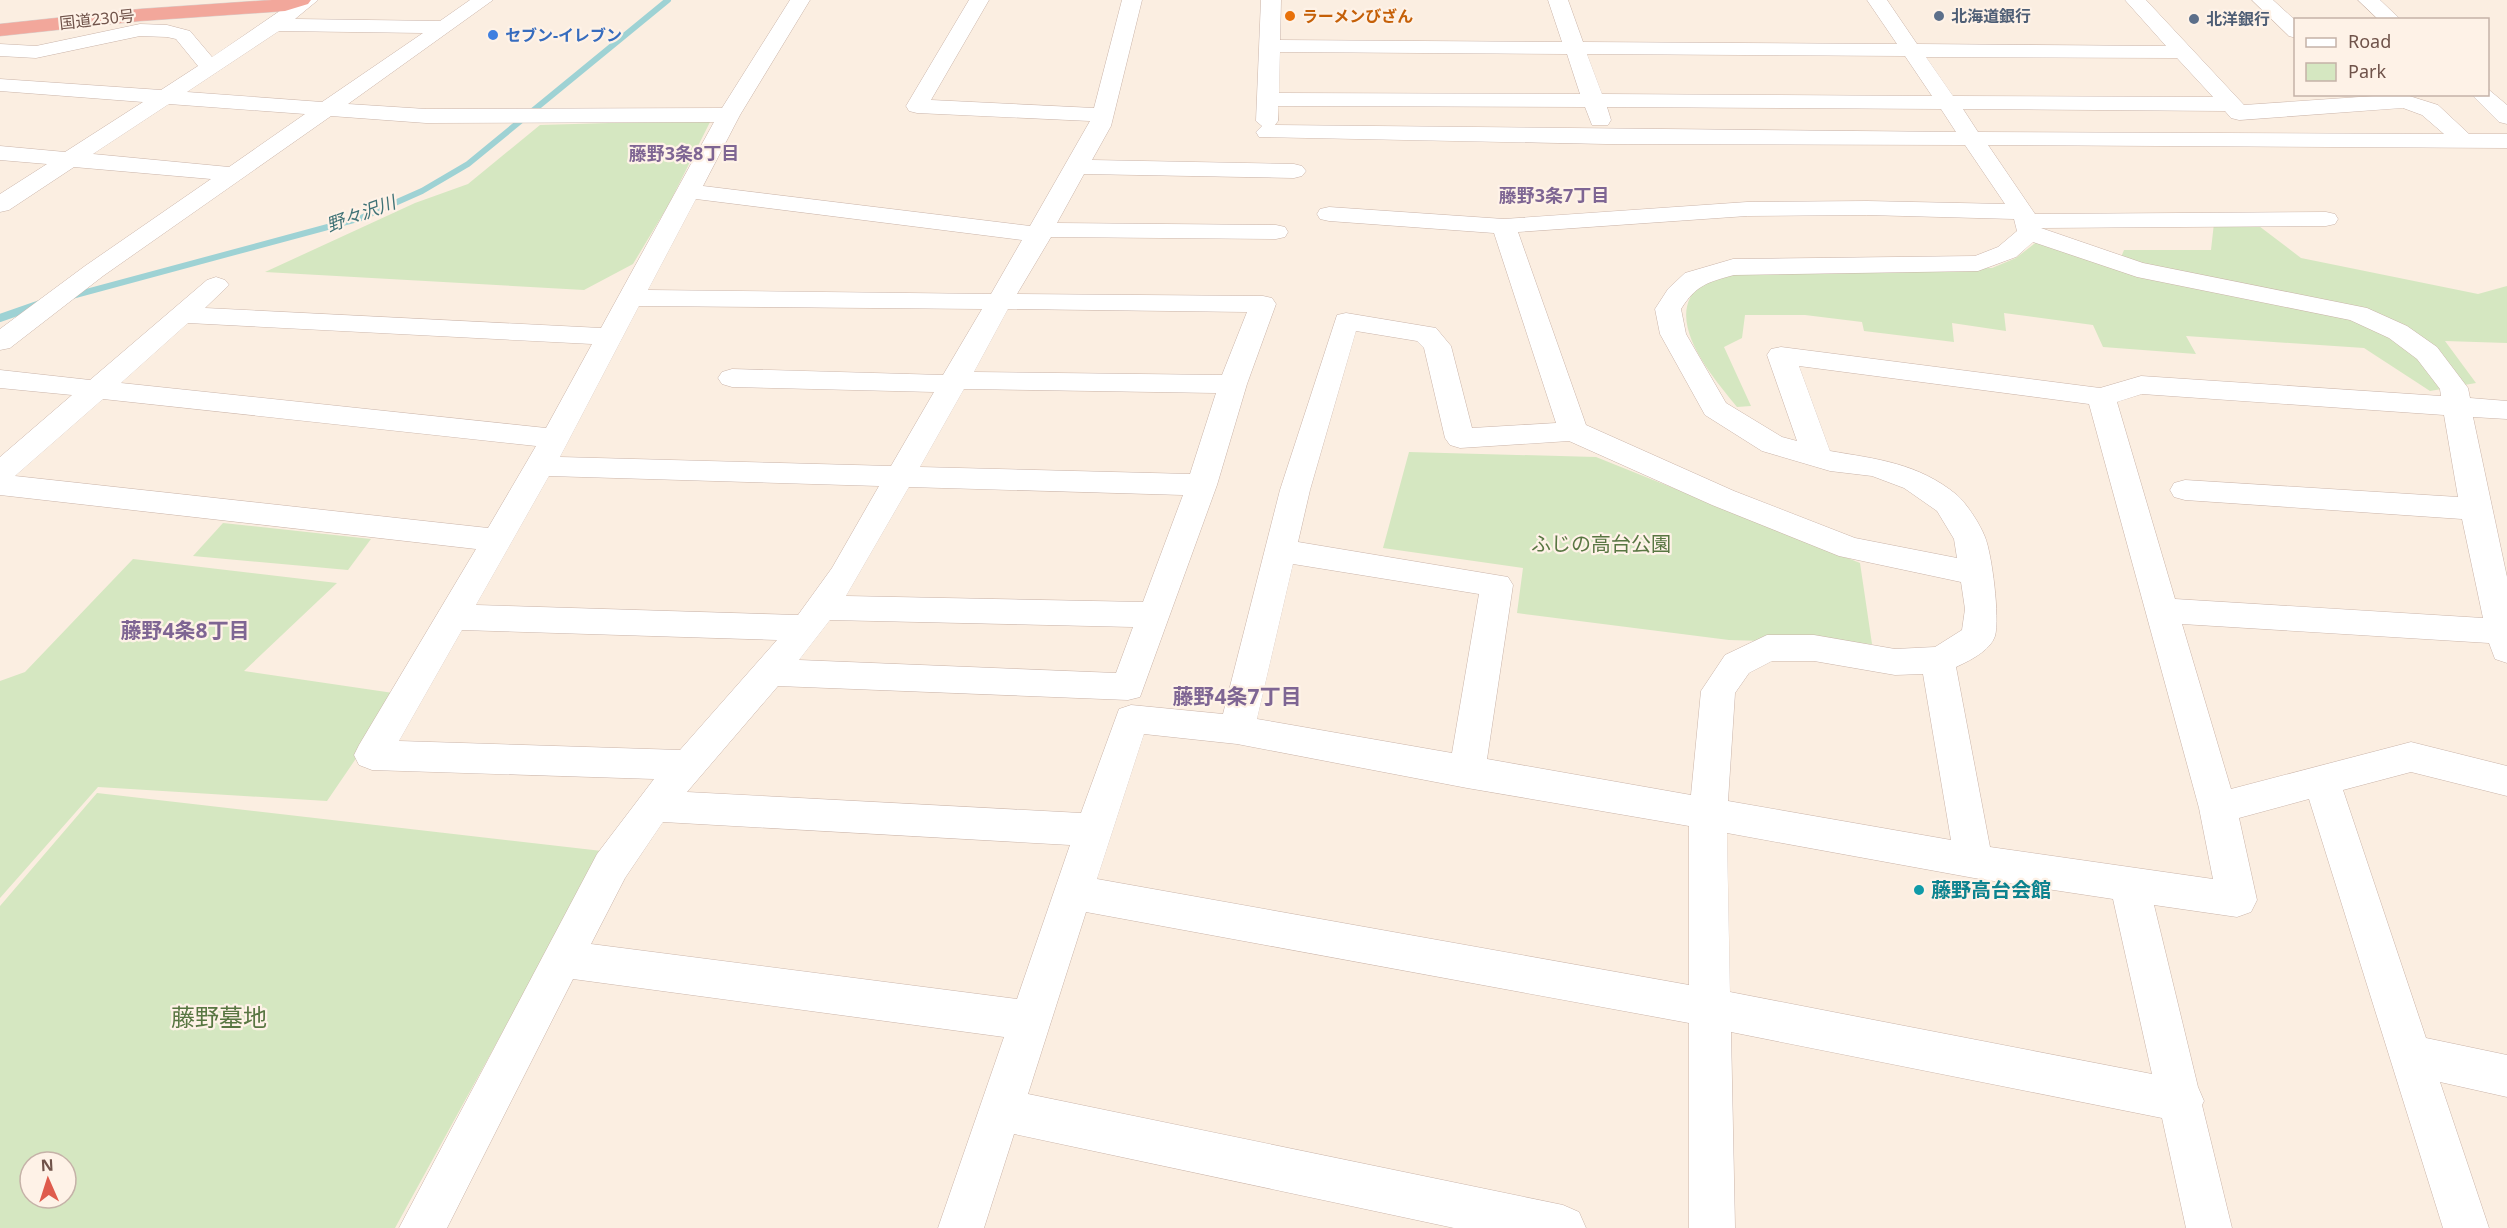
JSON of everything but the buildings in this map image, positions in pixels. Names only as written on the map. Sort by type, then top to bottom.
[{"type":"highway","name":"国道230号","points":[[0,21],[212,0]]},
{"type":"highway","name":"国道230号","points":[[0,30],[140,15],[285,5],[301,0]]},
{"type":"street","points":[[0,205],[275,25],[308,0]]},
{"type":"street","points":[[0,342],[94,271],[483,0]]},
{"type":"street","points":[[688,765],[372,755],[540,466],[729,115],[800,0]]},
{"type":"street","points":[[979,0],[917,106],[1102,115]]},
{"type":"street","points":[[422,1228],[611,866],[653,806],[815,618],[900,477],[1100,126],[1132,0]]},
{"type":"street","points":[[1266,159],[1271,0]]},
{"type":"street","points":[[1558,0],[1606,137]]},
{"type":"street","points":[[1877,0],[1950,103],[2026,222],[2137,269],[2358,314],[2397,332],[2427,353],[2454,388],[2476,509],[2506,638],[2164,611]]},
{"type":"street","points":[[2135,0],[2264,139]]},
{"type":"street","points":[[2262,0],[2294,31]]},
{"type":"street","points":[[2368,0],[2389,18]]},
{"type":"street","points":[[275,25],[445,27]]},
{"type":"street","points":[[0,50],[36,52],[140,30],[167,31],[183,35],[210,67]]},
{"type":"street","points":[[1270,46],[2183,52]]},
{"type":"street","points":[[0,86],[426,116],[729,115]]},
{"type":"street","points":[[2483,96],[2507,117]]},
{"type":"street","points":[[1268,99],[1950,103],[2234,108],[2368,99],[2421,103],[2434,111],[2463,141]]},
{"type":"street","points":[[1267,132],[1606,137],[2507,141]]},
{"type":"street","points":[[0,153],[233,174]]},
{"type":"street","points":[[1077,167],[1294,171]]},
{"type":"street","points":[[688,191],[1041,233],[1276,232]]},
{"type":"street","points":[[1329,214],[1504,226],[1747,209],[1868,208],[2026,222],[2326,219]]},
{"type":"street","points":[[1712,1228],[1708,815],[1718,691],[1737,664],[1767,648],[1814,648],[1895,663],[1938,660],[1957,652],[1978,636],[1981,609],[1970,538],[1948,504],[1915,481],[1876,468],[1817,457],[1772,444],[1715,409],[1673,334],[1668,309],[1677,295],[1694,278],[1733,267],[1978,263],[2007,252],[2026,222]]},
{"type":"street","points":[[1504,226],[1574,431]]},
{"type":"street","points":[[0,473],[216,285]]},
{"type":"street","points":[[632,298],[1001,299],[1263,304],[1233,384],[1202,485],[1155,615],[1094,830],[961,1228]]},
{"type":"street","points":[[181,315],[609,337]]},
{"type":"street","points":[[1237,730],[1282,551],[1294,490],[1346,321],[1426,334],[1437,346],[1461,438],[1574,431],[1723,498],[1850,548],[1976,573]]},
{"type":"street","points":[[1817,457],[1781,355],[2101,397],[2141,386],[2507,410]]},
{"type":"street","points":[[732,378],[1233,384]]},
{"type":"street","points":[[0,379],[555,438]]},
{"type":"street","points":[[770,672],[1130,703],[1237,730],[1467,773],[1974,861],[2237,900],[2218,808],[2164,611],[2101,397]]},
{"type":"street","points":[[540,466],[1202,485]]},
{"type":"street","points":[[0,485],[495,540]]},
{"type":"street","points":[[2185,490],[2476,509]]},
{"type":"street","points":[[1282,551],[1497,585],[1467,773]]},
{"type":"street","points":[[452,617],[815,618],[1155,615]]},
{"type":"street","points":[[1938,660],[1974,861]]},
{"type":"street","points":[[2218,808],[2411,757],[2507,781]]},
{"type":"street","points":[[2321,780],[2466,1228]]},
{"type":"street","points":[[653,806],[1094,830]]},
{"type":"street","points":[[2129,883],[2210,1228]]},
{"type":"street","points":[[1073,892],[1711,1008],[2182,1101]]},
{"type":"street","points":[[561,959],[1031,1021]]},
{"type":"street","points":[[2411,1055],[2507,1076]]},
{"type":"street","points":[[1002,1110],[1563,1228]]},
{"type":"green space","points":[[711,120],[669,204],[633,264],[584,290],[265,272],[415,203],[468,184],[540,125]]},
{"type":"green space","points":[[2214,223],[2255,223],[2301,258],[2478,294],[2507,286],[2507,343],[2445,341],[2476,383],[2430,391],[2364,348],[2186,336],[2196,354],[2103,347],[2093,325],[2004,313],[2006,331],[1952,323],[1954,342],[1864,331],[1862,322],[1805,315],[1745,315],[1742,338],[1724,347],[1751,406],[1737,407],[1704,363],[1694,346],[1688,328],[1686,311],[1692,295],[1708,279],[1736,272],[1992,268],[2016,258],[2039,240],[2117,267],[2124,250],[2211,250]]},
{"type":"green space","name":"ふじの高台公園","points":[[1409,452],[1596,457],[1860,563],[1872,644],[1729,640],[1517,613],[1523,568],[1383,548]]},
{"type":"green space","points":[[223,523],[371,539],[348,570],[193,556]]},
{"type":"green space","points":[[133,559],[337,583],[244,671],[400,694],[327,801],[98,787],[0,898],[0,681],[25,672]]},
{"type":"green space","name":"藤野墓地","points":[[97,793],[602,851],[395,1228],[0,1228],[0,906]]},
{"type":"waterway","name":"野々沢川","points":[[68,297],[361,218],[422,191],[468,164],[668,0]]},
{"type":"waterway","name":"野々沢川","points":[[0,318],[40,304]]},
{"type":"place","name":"ラーメンびざん","points":[[1290,16]]},
{"type":"place","name":"北海道銀行","points":[[1939,16]]},
{"type":"place","name":"北洋銀行","points":[[2194,19]]},
{"type":"place","name":"セブン-イレブン","points":[[493,35]]},
{"type":"place","name":"藤野高台会館","points":[[1919,890]]},
{"type":"district","name":"藤野3条8丁目","points":[[684,154]]},
{"type":"district","name":"藤野3条7丁目","points":[[1554,196]]},
{"type":"district","name":"藤野4条8丁目","points":[[185,631]]},
{"type":"district","name":"藤野4条7丁目","points":[[1237,697]]}]
